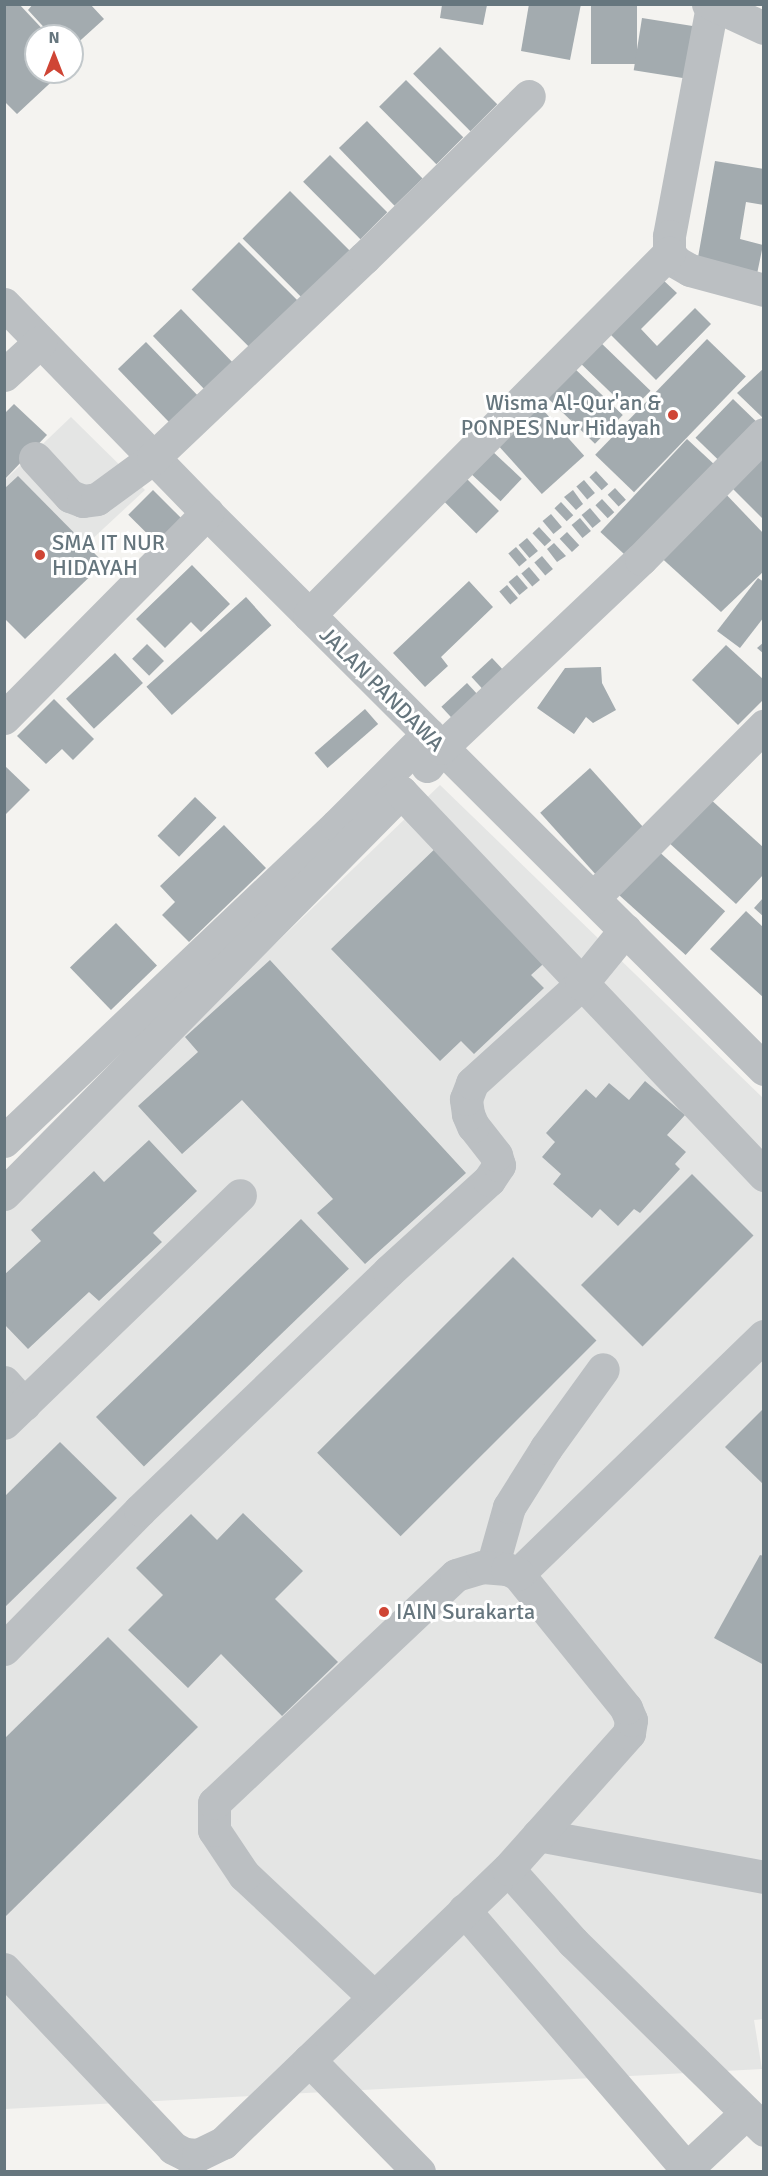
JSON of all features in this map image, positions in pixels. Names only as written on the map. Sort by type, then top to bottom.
[{"type":"street","points":[[764,28],[711,5],[669,237],[669,252],[676,262],[690,270],[764,290]]},
{"type":"street","points":[[35,458],[70,496],[83,501],[97,499],[153,458],[364,258],[529,96]]},
{"type":"street","points":[[309,615],[669,252]]},
{"type":"street","name":"JALAN PANDAWA","points":[[4,304],[207,513],[434,741],[625,930],[759,1056]]},
{"type":"street","points":[[4,375],[40,342]]},
{"type":"street","points":[[4,1141],[337,825],[641,559],[764,435]]},
{"type":"street","points":[[4,718],[207,513]]},
{"type":"street","points":[[593,898],[764,726]]},
{"type":"street","points":[[4,1194],[401,792],[434,741]]},
{"type":"street","points":[[401,792],[764,1175]]},
{"type":"street","points":[[4,1649],[140,1510],[389,1271],[489,1180],[499,1165],[496,1155],[473,1126],[468,1114],[466,1100],[472,1083],[581,984],[625,930]]},
{"type":"street","points":[[11,1403],[240,1195]]},
{"type":"street","points":[[505,1570],[764,1336]]},
{"type":"street","points":[[505,1570],[509,1507],[546,1448],[603,1370]]},
{"type":"street","points":[[4,1970],[173,2148],[185,2154],[206,2154],[218,2146],[309,2060],[507,1869],[622,1742],[631,1729],[631,1720],[626,1708],[505,1570],[482,1566],[456,1575],[214,1803],[214,1830],[244,1875],[374,1997]]},
{"type":"street","points":[[538,1835],[764,1877]]},
{"type":"street","points":[[464,1910],[685,2170],[755,2121],[573,1942],[507,1869]]},
{"type":"street","points":[[309,2060],[419,2172]]},
{"type":"shaded area","name":"SMA IT NUR HIDAYAH","points":[[71,417],[145,490],[5,620],[5,480]]},
{"type":"shaded area","name":"IAIN Surakarta","points":[[440,785],[763,1098],[764,2019],[754,2020],[762,2069],[5,2109],[5,1205]]},
{"type":"building","points":[[4,4],[19,4],[38,24],[24,24],[24,84],[49,84],[17,114],[4,101]]},
{"type":"building","points":[[33,4],[90,4],[104,19],[84,37],[84,24],[41,24],[28,10]]},
{"type":"building","points":[[529,4],[581,4],[570,60],[521,51]]},
{"type":"building","points":[[591,4],[637,4],[637,64],[591,64]]},
{"type":"building","points":[[442,5],[487,5],[483,25],[440,18]]},
{"type":"building","points":[[642,18],[697,27],[689,79],[634,70]]},
{"type":"building","points":[[440,47],[497,104],[470,131],[413,74]]},
{"type":"building","points":[[406,80],[463,137],[436,164],[379,107]]},
{"type":"building","points":[[367,121],[423,179],[395,206],[339,148]]},
{"type":"building","points":[[330,155],[387,212],[360,239],[303,182]]},
{"type":"building","points":[[715,161],[764,169],[764,205],[746,202],[740,239],[763,245],[757,274],[697,263]]},
{"type":"building","points":[[290,191],[350,251],[303,298],[243,238]]},
{"type":"building","points":[[239,242],[300,303],[252,350],[192,289]]},
{"type":"building","points":[[662,279],[677,293],[641,329],[657,346],[695,308],[711,324],[656,380],[608,332]]},
{"type":"building","points":[[181,309],[237,367],[209,394],[153,336]]},
{"type":"building","points":[[707,339],[746,377],[634,492],[595,455]]},
{"type":"building","points":[[598,340],[651,391],[630,412],[578,361]]},
{"type":"building","points":[[146,342],[202,400],[174,427],[118,369]]},
{"type":"building","points":[[571,365],[623,415],[595,444],[543,394]]},
{"type":"building","points":[[764,368],[764,419],[737,393]]},
{"type":"building","points":[[733,399],[757,422],[719,461],[695,438]]},
{"type":"building","points":[[534,400],[584,456],[542,494],[492,438]]},
{"type":"building","points":[[14,404],[47,435],[4,480],[4,414]]},
{"type":"building","points":[[687,439],[716,466],[630,559],[600,532]]},
{"type":"building","points":[[764,445],[764,520],[726,482]]},
{"type":"building","points":[[491,450],[522,479],[501,501],[470,473]]},
{"type":"building","points":[[596,471],[608,484],[602,490],[589,477]]},
{"type":"building","points":[[18,476],[104,563],[25,639],[4,618],[4,489]]},
{"type":"building","points":[[465,477],[499,511],[476,534],[442,500]]},
{"type":"building","points":[[584,480],[595,493],[587,499],[576,486]]},
{"type":"building","points":[[615,488],[626,500],[619,507],[608,495]]},
{"type":"building","points":[[721,489],[764,534],[764,571],[721,612],[656,553]]},
{"type":"building","points":[[153,490],[184,521],[159,546],[128,515]]},
{"type":"building","points":[[573,490],[583,504],[576,510],[564,497]]},
{"type":"building","points":[[602,499],[614,512],[608,518],[595,505]]},
{"type":"building","points":[[561,502],[573,515],[567,521],[554,508]]},
{"type":"building","points":[[590,508],[601,521],[593,528],[582,515]]},
{"type":"building","points":[[551,514],[562,527],[554,534],[543,521]]},
{"type":"building","points":[[580,518],[591,531],[583,538],[572,525]]},
{"type":"building","points":[[539,527],[551,540],[545,546],[532,533]]},
{"type":"building","points":[[567,532],[579,545],[572,552],[560,539]]},
{"type":"building","points":[[527,538],[538,551],[530,558],[519,545]]},
{"type":"building","points":[[554,543],[566,556],[557,562],[547,549]]},
{"type":"building","points":[[516,547],[527,560],[519,566],[508,553]]},
{"type":"building","points":[[542,556],[553,569],[545,575],[534,562]]},
{"type":"building","points":[[192,565],[230,604],[201,632],[191,622],[165,648],[136,619]]},
{"type":"building","points":[[529,567],[540,580],[532,586],[521,573]]},
{"type":"building","points":[[517,575],[528,588],[520,595],[509,582]]},
{"type":"building","points":[[758,578],[764,582],[764,617],[740,648],[717,631]]},
{"type":"building","points":[[469,581],[493,607],[441,657],[448,666],[425,687],[393,653]]},
{"type":"building","points":[[507,585],[518,598],[510,604],[499,591]]},
{"type":"building","points":[[246,597],[271,625],[172,715],[146,687]]},
{"type":"building","points":[[764,642],[764,654],[757,648]]},
{"type":"building","points":[[147,644],[164,661],[149,676],[132,659]]},
{"type":"building","points":[[726,645],[764,680],[764,699],[738,725],[692,680]]},
{"type":"building","points":[[115,653],[143,683],[94,729],[66,699]]},
{"type":"building","points":[[492,658],[509,676],[489,695],[472,677]]},
{"type":"building","points":[[601,667],[602,683],[616,710],[593,723],[586,717],[574,734],[537,708],[565,668]]},
{"type":"building","points":[[467,683],[480,697],[454,721],[441,707]]},
{"type":"building","points":[[54,699],[94,739],[73,760],[62,749],[46,764],[17,736]]},
{"type":"building","points":[[365,709],[378,724],[328,768],[314,753]]},
{"type":"building","points":[[4,765],[30,790],[4,816]]},
{"type":"building","points":[[590,768],[650,835],[600,880],[540,813]]},
{"type":"building","points":[[195,797],[217,818],[179,857],[157,836]]},
{"type":"building","points":[[708,797],[764,848],[764,874],[736,904],[667,841]]},
{"type":"building","points":[[224,825],[266,868],[189,942],[162,915],[175,902],[160,886]]},
{"type":"building","points":[[442,842],[552,956],[531,975],[544,988],[474,1054],[461,1041],[440,1061],[331,949]]},
{"type":"building","points":[[656,849],[725,911],[686,955],[617,893]]},
{"type":"building","points":[[764,897],[764,917],[754,908]]},
{"type":"building","points":[[746,911],[764,928],[764,998],[710,949]]},
{"type":"building","points":[[116,923],[157,965],[111,1010],[70,967]]},
{"type":"building","points":[[270,960],[466,1173],[365,1264],[317,1213],[333,1199],[242,1100],[182,1154],[138,1106],[198,1052],[185,1037]]},
{"type":"building","points":[[645,1081],[685,1115],[667,1135],[686,1152],[675,1164],[680,1169],[640,1213],[634,1209],[618,1226],[600,1209],[592,1218],[553,1184],[561,1174],[542,1157],[555,1142],[546,1133],[586,1089],[596,1098],[609,1083],[629,1100]]},
{"type":"building","points":[[149,1140],[197,1191],[153,1233],[162,1242],[99,1301],[89,1292],[28,1349],[4,1324],[4,1275],[41,1241],[31,1230],[94,1171],[104,1182]]},
{"type":"building","points":[[692,1174],[754,1236],[643,1347],[581,1285]]},
{"type":"building","points":[[301,1219],[349,1269],[144,1467],[96,1417]]},
{"type":"building","points":[[513,1257],[596,1340],[401,1536],[317,1453]]},
{"type":"building","points":[[764,1408],[764,1485],[725,1447]]},
{"type":"building","points":[[60,1442],[117,1498],[4,1608],[4,1497]]},
{"type":"building","points":[[243,1513],[303,1571],[275,1599],[338,1662],[282,1716],[221,1654],[188,1688],[128,1630],[163,1595],[136,1568],[191,1514],[217,1540]]},
{"type":"building","points":[[760,1555],[764,1556],[764,1665],[714,1638]]},
{"type":"building","points":[[108,1637],[198,1727],[4,1918],[4,1739]]},
{"type":"place","name":"Wisma Al-Qur'an & PONPES Nur Hidayah","points":[[673,415]]},
{"type":"place","name":"SMA IT NUR HIDAYAH","points":[[40,555]]},
{"type":"place","name":"IAIN Surakarta","points":[[384,1612]]}]
